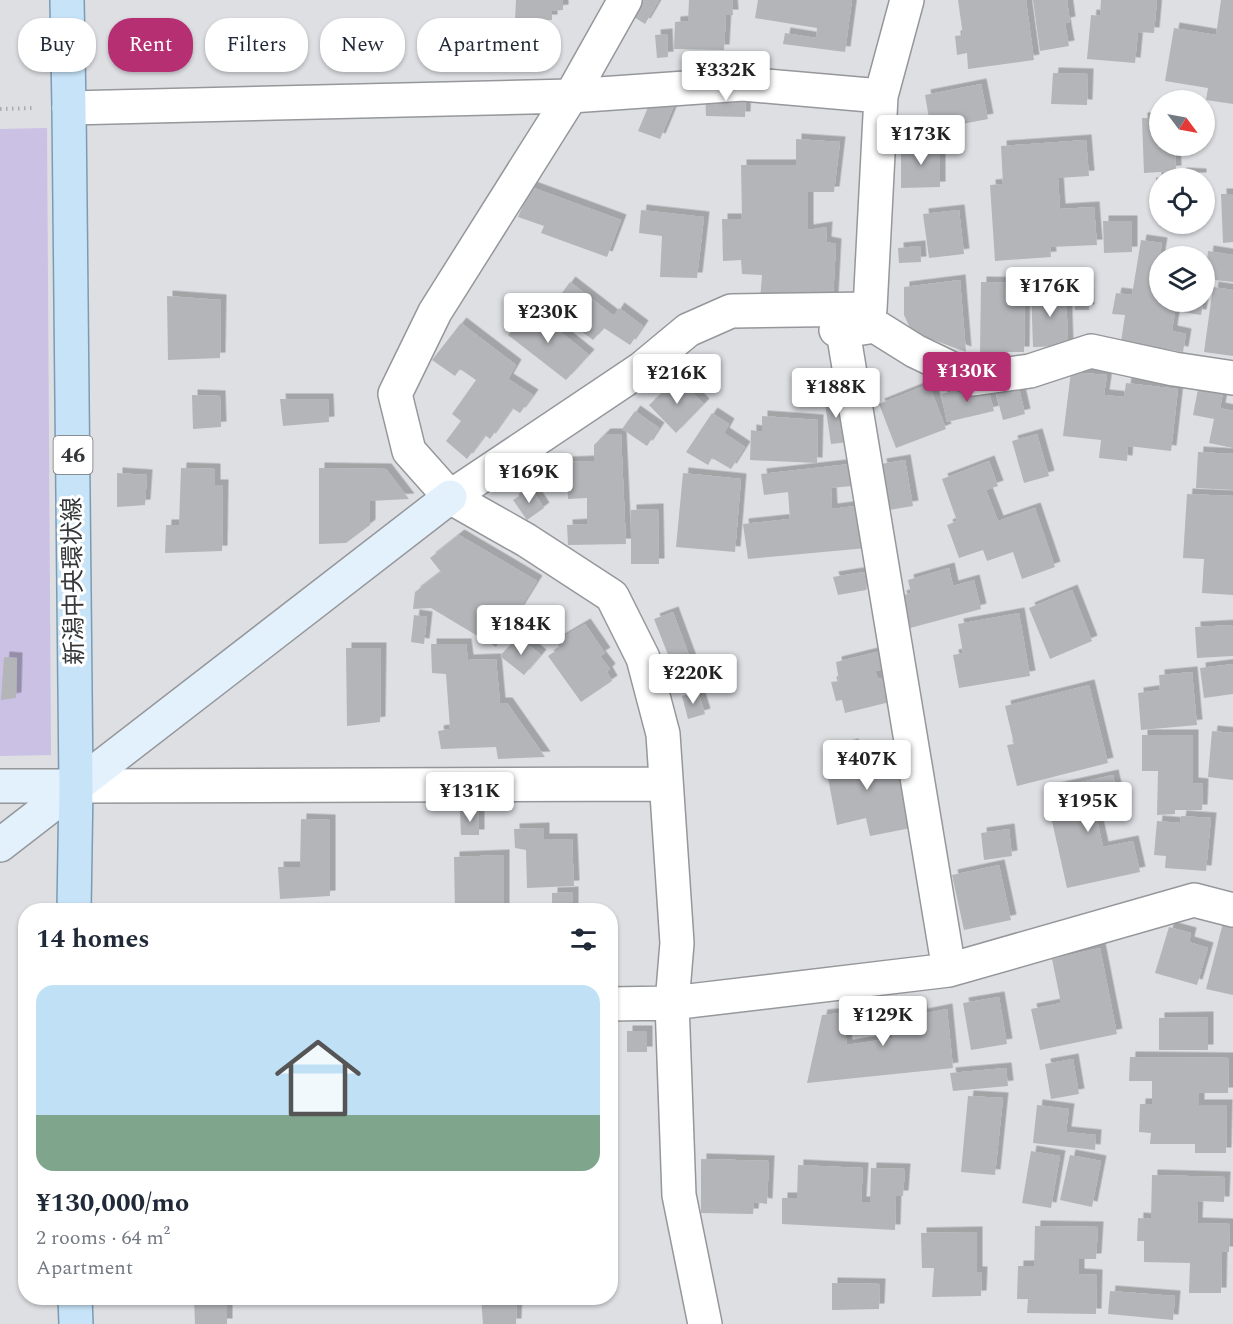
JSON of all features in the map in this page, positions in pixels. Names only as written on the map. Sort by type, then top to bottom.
[{"type":"main road","name":"新潟中央環状線","points":[[67,0],[76,786],[74,903]]},
{"type":"main road","points":[[75,1305],[76,1324]]},
{"type":"street","points":[[625,0],[571,96],[435,312],[395,394],[409,451],[450,497],[526,540],[612,596],[644,658],[663,734],[677,943],[672,1003],[679,1195],[705,1324]]},
{"type":"street","points":[[0,845],[450,497],[640,369],[688,330],[731,311],[870,309],[881,96],[907,0]]},
{"type":"street","points":[[69,108],[571,96],[743,84],[881,96]]},
{"type":"street","points":[[731,311],[843,331],[875,326],[915,351],[973,379],[1030,371],[1091,351],[1174,369],[1233,378]]},
{"type":"street","points":[[843,331],[950,970]]},
{"type":"street","points":[[0,786],[665,784]]},
{"type":"street","points":[[618,1004],[672,1003],[950,970],[1194,900],[1233,910]]},
{"type":"shaded area","points":[[47,128],[51,755],[0,756],[0,129]]},
{"type":"building","points":[[516,0],[563,0],[563,10],[552,11],[552,18],[515,18]]},
{"type":"building","points":[[633,0],[659,0],[645,24],[626,12]]},
{"type":"building","points":[[689,0],[732,0],[733,15],[726,15],[724,50],[674,49],[675,22],[688,21]]},
{"type":"building","points":[[758,0],[852,0],[845,52],[783,44],[785,33],[816,38],[817,28],[755,18]]},
{"type":"building","points":[[958,0],[1026,0],[1034,60],[968,69],[967,53],[957,55],[955,36],[963,35]]},
{"type":"building","points":[[1033,0],[1067,0],[1070,22],[1065,23],[1069,46],[1040,51]]},
{"type":"building","points":[[1101,0],[1157,0],[1154,33],[1138,32],[1135,63],[1087,59],[1091,15],[1100,16]]},
{"type":"building","points":[[1221,0],[1233,0],[1233,104],[1215,101],[1215,90],[1165,81],[1174,28],[1216,35]]},
{"type":"building","points":[[667,34],[668,57],[657,58],[655,35]]},
{"type":"building","points":[[1053,73],[1088,74],[1087,105],[1051,104]]},
{"type":"building","points":[[981,84],[988,119],[931,130],[925,95]]},
{"type":"building","points":[[746,88],[745,117],[706,116],[705,89]]},
{"type":"building","points":[[654,93],[675,103],[660,139],[638,131]]},
{"type":"building","points":[[1142,118],[1149,118],[1149,156],[1175,156],[1176,168],[1149,168],[1149,173],[1144,173]]},
{"type":"building","points":[[796,139],[840,142],[834,192],[808,192],[808,230],[827,227],[826,242],[836,244],[833,299],[760,300],[762,275],[742,274],[741,260],[723,261],[722,219],[742,219],[741,165],[796,165]]},
{"type":"building","points":[[1086,140],[1089,176],[1058,178],[1060,209],[1094,207],[1097,245],[1050,247],[1051,257],[995,261],[990,185],[1003,184],[1001,146]]},
{"type":"building","points":[[940,144],[940,187],[901,188],[901,145]]},
{"type":"building","points":[[531,187],[621,220],[607,257],[541,233],[544,226],[518,217]]},
{"type":"building","points":[[1221,194],[1233,194],[1233,242],[1223,243]]},
{"type":"building","points":[[641,210],[704,217],[697,278],[660,277],[662,236],[639,233]]},
{"type":"building","points":[[959,210],[964,254],[929,258],[923,214]]},
{"type":"building","points":[[1103,221],[1132,221],[1132,252],[1104,253]]},
{"type":"building","points":[[1141,240],[1162,243],[1162,246],[1149,246],[1149,312],[1175,312],[1172,331],[1186,334],[1183,352],[1121,342],[1125,315],[1112,314],[1116,293],[1132,295]]},
{"type":"building","points":[[920,246],[921,262],[899,263],[898,248]]},
{"type":"building","points":[[1215,252],[1233,255],[1233,282],[1215,280]]},
{"type":"building","points":[[960,280],[966,352],[912,332],[904,315],[904,287]]},
{"type":"building","points":[[1074,281],[1088,281],[1089,310],[1075,310]]},
{"type":"building","points":[[570,282],[614,316],[619,308],[643,326],[630,345],[604,328],[593,340],[551,308]]},
{"type":"building","points":[[981,282],[1025,283],[1024,352],[980,352]]},
{"type":"building","points":[[1215,287],[1233,290],[1233,356],[1204,352],[1210,312],[1215,312]]},
{"type":"building","points":[[1066,289],[1068,346],[1033,347],[1031,290]]},
{"type":"building","points":[[167,296],[221,300],[220,358],[168,360]]},
{"type":"building","points":[[531,308],[589,355],[566,380],[508,335]]},
{"type":"building","points":[[1182,312],[1201,312],[1201,315]]},
{"type":"building","points":[[461,323],[516,365],[508,379],[533,395],[520,413],[512,408],[490,439],[485,435],[467,459],[446,441],[461,421],[452,414],[476,380],[460,369],[455,376],[432,360]]},
{"type":"building","points":[[1071,372],[1107,375],[1104,395],[1124,397],[1126,383],[1178,389],[1171,451],[1128,446],[1127,461],[1099,458],[1101,440],[1063,436]]},
{"type":"building","points":[[678,378],[704,404],[676,433],[649,405]]},
{"type":"building","points":[[929,384],[946,429],[896,448],[879,404]]},
{"type":"building","points":[[987,384],[994,411],[947,422],[941,394]]},
{"type":"building","points":[[1018,384],[1025,414],[1003,420],[995,390]]},
{"type":"building","points":[[1199,384],[1224,388],[1220,408],[1233,411],[1233,448],[1209,443],[1214,419],[1193,415]]},
{"type":"building","points":[[843,394],[848,442],[831,444],[824,397]]},
{"type":"building","points":[[192,395],[220,396],[221,427],[193,429]]},
{"type":"building","points":[[280,399],[328,399],[329,422],[283,426]]},
{"type":"building","points":[[635,411],[659,428],[647,446],[622,429]]},
{"type":"building","points":[[712,413],[729,424],[724,433],[745,447],[731,469],[712,458],[708,465],[686,452]]},
{"type":"building","points":[[762,416],[818,420],[817,463],[750,460],[751,430],[762,432]]},
{"type":"building","points":[[605,434],[621,434],[626,544],[568,545],[567,525],[587,524],[587,498],[568,499],[566,462],[594,461],[594,445]]},
{"type":"building","points":[[1037,434],[1049,476],[1024,483],[1012,441]]},
{"type":"building","points":[[1198,452],[1233,454],[1233,490],[1196,488]]},
{"type":"building","points":[[905,460],[913,506],[889,510],[881,464]]},
{"type":"building","points":[[989,461],[998,486],[986,490],[998,521],[1035,508],[1055,567],[1022,579],[1013,552],[987,561],[983,550],[959,558],[947,525],[957,521],[942,479]]},
{"type":"building","points":[[850,464],[852,486],[831,488],[832,509],[862,505],[867,548],[748,559],[743,524],[790,519],[788,492],[764,495],[761,474]]},
{"type":"building","points":[[181,468],[215,469],[215,485],[223,485],[222,551],[165,553],[166,525],[179,525]]},
{"type":"building","points":[[319,468],[386,469],[409,499],[370,501],[370,525],[346,543],[319,544]]},
{"type":"building","points":[[117,473],[147,475],[145,505],[117,507]]},
{"type":"building","points":[[683,473],[741,479],[735,552],[676,547]]},
{"type":"building","points":[[531,488],[544,508],[527,520],[513,500]]},
{"type":"building","points":[[1187,494],[1233,496],[1233,595],[1202,593],[1204,559],[1183,558]]},
{"type":"building","points":[[658,509],[659,564],[631,564],[631,510]]},
{"type":"building","points":[[459,535],[537,581],[496,647],[431,608],[413,609],[415,592],[441,572],[430,558]]},
{"type":"building","points":[[949,568],[953,586],[974,580],[981,609],[910,628],[901,596],[911,593],[908,580]]},
{"type":"building","points":[[864,572],[866,590],[838,595],[833,577]]},
{"type":"building","points":[[1072,590],[1092,641],[1050,659],[1029,608]]},
{"type":"building","points":[[673,612],[698,680],[681,688],[654,619]]},
{"type":"building","points":[[1019,613],[1030,676],[959,688],[953,655],[963,653],[958,624]]},
{"type":"building","points":[[414,615],[427,617],[424,644],[411,642]]},
{"type":"building","points":[[585,624],[605,653],[600,656],[610,669],[607,672],[612,681],[581,702],[548,656],[560,648],[556,641]]},
{"type":"building","points":[[1233,625],[1233,656],[1197,658],[1195,627]]},
{"type":"building","points":[[518,636],[541,655],[524,675],[500,656]]},
{"type":"building","points":[[431,644],[466,644],[468,660],[496,659],[500,703],[507,703],[545,757],[498,759],[496,747],[441,749],[438,731],[450,729],[446,674],[432,673]]},
{"type":"building","points":[[346,648],[381,648],[380,722],[347,726]]},
{"type":"building","points":[[885,650],[889,668],[875,671],[878,679],[892,676],[898,700],[845,713],[842,700],[836,701],[831,682],[839,681],[836,662]]},
{"type":"building","points":[[4,657],[17,658],[16,698],[1,700]]},
{"type":"building","points":[[1233,664],[1233,694],[1204,698],[1200,668]]},
{"type":"building","points":[[1192,672],[1197,725],[1141,730],[1138,693],[1160,690],[1159,675]]},
{"type":"building","points":[[1089,685],[1108,763],[1017,786],[1007,745],[1014,744],[1005,706]]},
{"type":"building","points":[[698,691],[705,714],[688,719],[682,696]]},
{"type":"building","points":[[1212,731],[1233,733],[1233,780],[1208,777]]},
{"type":"building","points":[[1142,735],[1193,735],[1193,783],[1203,784],[1202,810],[1175,810],[1175,814],[1157,815],[1158,771],[1142,771]]},
{"type":"building","points":[[853,744],[857,762],[898,756],[911,828],[870,836],[866,818],[837,825],[823,752]]},
{"type":"building","points":[[1113,775],[1121,809],[1096,815],[1103,847],[1133,841],[1140,872],[1067,888],[1045,790]]},
{"type":"building","points":[[479,810],[479,835],[461,835],[460,811]]},
{"type":"building","points":[[1181,816],[1211,818],[1206,871],[1165,868],[1166,856],[1154,855],[1157,821],[1180,823]]},
{"type":"building","points":[[301,819],[330,820],[330,896],[280,899],[278,867],[300,867]]},
{"type":"building","points":[[544,828],[544,839],[572,839],[574,886],[527,888],[526,850],[515,848],[514,829]]},
{"type":"building","points":[[1009,829],[1012,856],[984,860],[981,833]]},
{"type":"building","points":[[504,855],[504,903],[455,903],[454,857]]},
{"type":"building","points":[[999,865],[1011,920],[964,930],[952,875]]},
{"type":"building","points":[[573,892],[573,903],[552,903],[552,893]]},
{"type":"building","points":[[1224,919],[1233,921],[1233,995],[1206,989]]},
{"type":"building","points":[[1169,927],[1191,933],[1189,942],[1208,948],[1197,985],[1155,973]]},
{"type":"building","points":[[1100,948],[1117,1034],[1040,1050],[1031,1009],[1061,1003],[1052,959]]},
{"type":"building","points":[[999,997],[1007,1044],[971,1050],[963,1003]]},
{"type":"building","points":[[921,1005],[922,1014],[947,1009],[953,1068],[807,1083],[822,1015],[842,1013],[847,1045],[893,1038],[889,1009]]},
{"type":"building","points":[[1208,1017],[1208,1050],[1159,1050],[1159,1018]]},
{"type":"building","points":[[627,1031],[647,1031],[647,1052],[627,1052]]},
{"type":"building","points":[[1130,1057],[1229,1058],[1228,1093],[1199,1093],[1199,1105],[1227,1105],[1226,1153],[1195,1153],[1195,1144],[1150,1144],[1151,1133],[1139,1132],[1140,1104],[1152,1104],[1152,1081],[1129,1081]]},
{"type":"building","points":[[1073,1059],[1079,1094],[1051,1099],[1045,1064]]},
{"type":"building","points":[[1006,1068],[1008,1086],[953,1091],[950,1073]]},
{"type":"building","points":[[968,1096],[1003,1098],[995,1175],[961,1172]]},
{"type":"building","points":[[1037,1105],[1069,1109],[1066,1132],[1096,1135],[1095,1150],[1033,1143]]},
{"type":"building","points":[[1031,1151],[1060,1156],[1051,1208],[1022,1203]]},
{"type":"building","points":[[1070,1155],[1101,1161],[1092,1207],[1060,1200]]},
{"type":"building","points":[[701,1159],[769,1161],[767,1204],[754,1202],[753,1214],[701,1213]]},
{"type":"building","points":[[798,1165],[863,1168],[861,1202],[870,1202],[871,1168],[905,1169],[903,1196],[896,1196],[895,1230],[782,1224],[782,1198],[797,1198]]},
{"type":"building","points":[[1152,1175],[1225,1177],[1224,1202],[1198,1201],[1197,1223],[1230,1224],[1229,1252],[1222,1252],[1221,1293],[1189,1293],[1190,1263],[1144,1262],[1144,1241],[1137,1241],[1138,1218],[1151,1219]]},
{"type":"building","points":[[1035,1226],[1098,1227],[1096,1259],[1079,1259],[1079,1274],[1097,1275],[1096,1314],[1027,1313],[1028,1299],[1017,1299],[1018,1266],[1034,1266]]},
{"type":"building","points":[[977,1232],[977,1272],[982,1272],[981,1296],[932,1297],[934,1268],[922,1268],[921,1233]]},
{"type":"building","points":[[832,1283],[880,1284],[879,1309],[832,1310]]},
{"type":"building","points":[[1110,1291],[1175,1296],[1173,1320],[1108,1314]]},
{"type":"building","points":[[194,1305],[227,1305],[227,1324],[195,1324]]},
{"type":"building","points":[[482,1305],[517,1305],[516,1324],[483,1324]]}]
